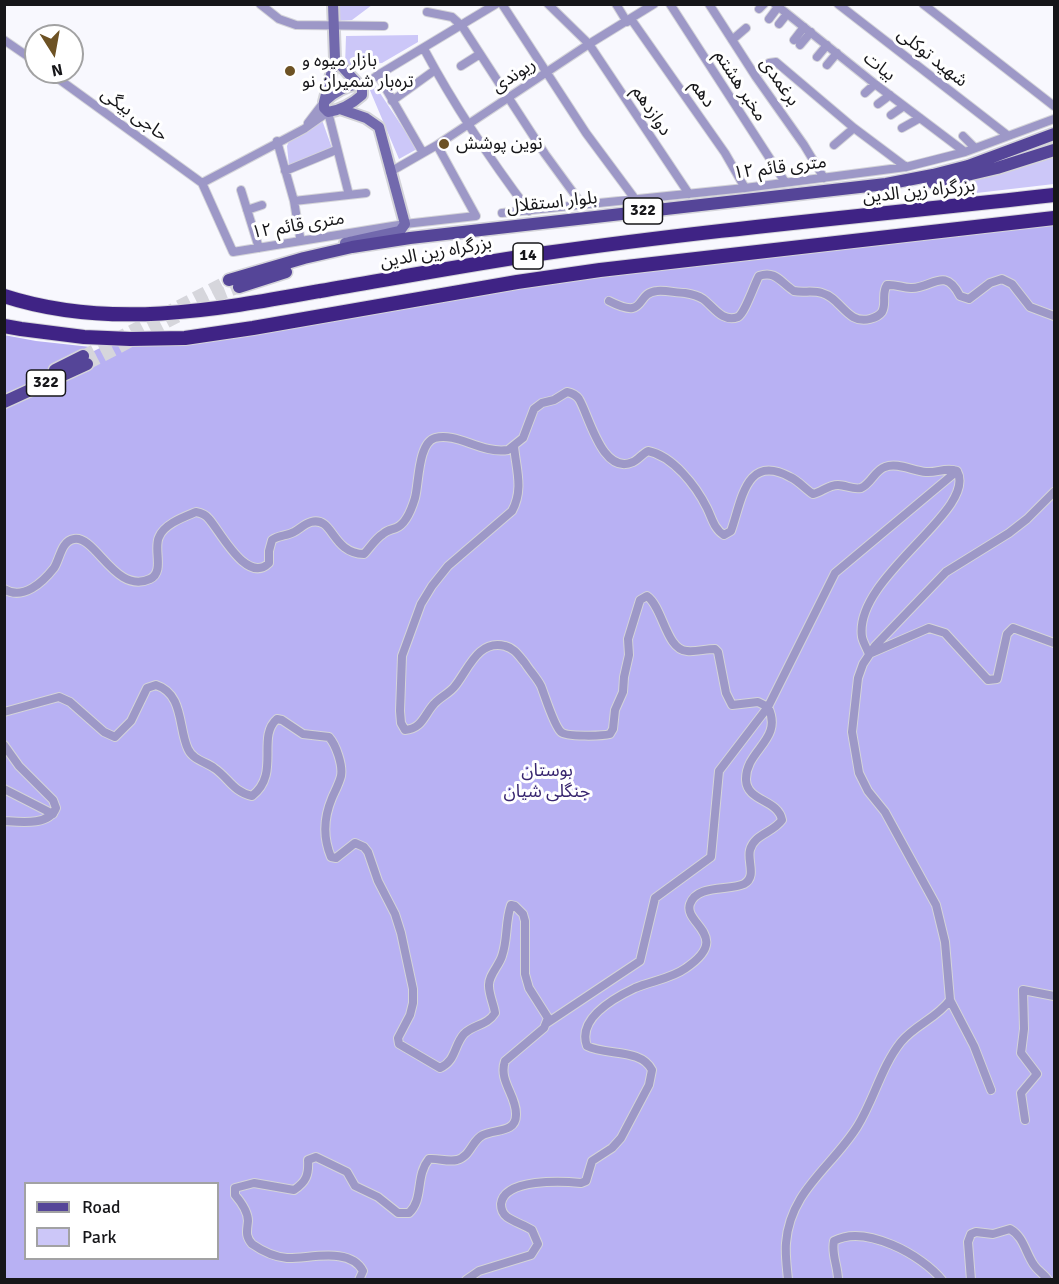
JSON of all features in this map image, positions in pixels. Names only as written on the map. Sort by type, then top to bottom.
[{"type":"highway","name":"بزرگراه زین الدین","points":[[4,296],[22,302],[83,313],[168,314],[224,308],[513,258],[596,246],[1054,195]]},
{"type":"highway","name":"14","points":[[5,326],[84,337],[185,338],[579,273],[1054,218]]},
{"type":"main road","points":[[326,107],[335,59],[333,4]]},
{"type":"main road","points":[[335,59],[360,86],[362,95],[340,109]]},
{"type":"main road","points":[[326,107],[341,90],[350,85],[360,86]]},
{"type":"main road","points":[[318,254],[345,243],[400,231],[405,224],[379,127],[366,118],[326,107]]},
{"type":"main road","name":"بلوار استقلال","points":[[1054,134],[1021,154],[967,176],[888,190],[417,244],[351,254],[234,284],[318,254],[352,247],[410,238],[886,184],[933,176],[1021,154],[1054,150]]},
{"type":"main road","name":"322","points":[[4,394],[85,360],[4,402]]},
{"type":"street","points":[[260,4],[279,19],[296,25],[384,26]]},
{"type":"street","points":[[360,86],[496,4]]},
{"type":"street","points":[[502,4],[586,133],[634,199]]},
{"type":"street","name":"دوازدهم","points":[[548,4],[589,44],[689,194]]},
{"type":"street","name":"دهم","points":[[616,4],[725,153],[745,188]]},
{"type":"street","name":"ریوندی","points":[[390,172],[470,124],[589,44],[654,4]]},
{"type":"street","name":"مخبر هشتم","points":[[670,4],[785,182]]},
{"type":"street","name":"برغمدی","points":[[709,4],[824,178]]},
{"type":"street","name":"شهید توکلی","points":[[838,4],[1007,135]]},
{"type":"street","points":[[923,4],[1054,106]]},
{"type":"street","points":[[769,19],[776,5]]},
{"type":"street","name":"بیات","points":[[776,5],[965,152]]},
{"type":"street","points":[[427,12],[452,17],[462,26],[545,154],[583,206]]},
{"type":"street","points":[[779,24],[787,14]]},
{"type":"street","points":[[732,40],[746,28]]},
{"type":"street","points":[[797,43],[807,30]]},
{"type":"street","points":[[4,40],[24,54]]},
{"type":"street","points":[[817,57],[826,45]]},
{"type":"street","points":[[424,49],[435,70],[529,211]]},
{"type":"street","points":[[827,65],[837,53]]},
{"type":"street","points":[[461,66],[480,54]]},
{"type":"street","name":"برغمدی","points":[[762,70],[769,63],[776,62],[854,128],[906,167]]},
{"type":"street","points":[[392,101],[435,70]]},
{"type":"street","points":[[378,75],[423,153]]},
{"type":"street","name":"حاجی بیگی","points":[[66,84],[202,183]]},
{"type":"street","points":[[865,93],[875,84]]},
{"type":"street","points":[[878,104],[890,95]]},
{"type":"street","points":[[891,115],[904,106]]},
{"type":"street","points":[[202,183],[277,141],[304,129],[326,107]]},
{"type":"street","points":[[326,107],[349,195]]},
{"type":"street","points":[[902,128],[920,118]]},
{"type":"street","name":"۱۲ متری قائم","points":[[502,213],[745,188],[906,167],[965,152],[1054,119]]},
{"type":"street","points":[[834,145],[854,128]]},
{"type":"street","points":[[963,136],[975,148]]},
{"type":"street","points":[[277,141],[294,201],[300,237]]},
{"type":"street","name":"۱۲ متری قائم","points":[[202,183],[232,252],[405,224],[476,216],[437,145]]},
{"type":"street","points":[[285,171],[336,150]]},
{"type":"street","points":[[241,190],[259,248]]},
{"type":"street","points":[[294,201],[366,193]]},
{"type":"street","points":[[247,210],[262,205]]},
{"type":"street","points":[[609,301],[625,309],[632,309],[656,291],[691,294],[704,299],[718,314],[736,318],[742,314],[747,305],[752,288],[759,276],[768,273],[782,280],[794,291],[823,293],[831,297],[850,316],[860,321],[878,316],[883,311],[883,291],[887,285],[916,288],[937,279],[947,281],[956,287],[960,296],[969,298],[990,283],[1002,279],[1012,284],[1030,307],[1054,316]]},
{"type":"street","points":[[4,589],[17,593],[28,591],[39,584],[55,566],[69,540],[75,538],[88,544],[123,578],[137,582],[149,580],[154,576],[158,565],[159,537],[176,521],[196,512],[208,517],[238,558],[254,567],[261,568],[269,563],[272,540],[278,536],[293,533],[308,523],[316,521],[325,525],[347,552],[364,554],[381,534],[402,525],[415,497],[419,468],[429,441],[449,438],[484,449],[500,451],[514,446],[527,430],[534,409],[563,393],[573,394],[579,398],[598,443],[611,459],[631,463],[648,451],[657,453],[670,462],[696,489],[707,506],[717,531],[724,536],[731,531],[749,480],[760,472],[783,473],[813,494],[836,485],[856,489],[864,487],[883,467],[891,465],[929,472],[950,468],[957,471],[960,476],[959,486],[953,502],[944,515],[895,565],[870,601],[864,616],[862,638],[869,654]]},
{"type":"street","points":[[466,1280],[479,1271],[522,1258],[535,1251],[538,1244],[532,1230],[505,1216],[501,1202],[505,1195],[548,1180],[581,1183],[586,1181],[592,1161],[612,1148],[621,1138],[649,1085],[652,1071],[649,1064],[641,1059],[594,1050],[587,1046],[584,1038],[587,1026],[598,1011],[635,988],[684,970],[695,961],[707,941],[703,929],[690,916],[689,907],[692,901],[703,893],[743,885],[751,872],[749,852],[753,842],[778,826],[782,820],[779,810],[748,789],[746,781],[749,763],[770,735],[772,722],[768,707],[758,702],[732,705],[726,693],[718,652],[715,649],[680,650],[673,642],[656,605],[644,596],[640,600],[637,614],[629,631],[629,655],[623,693],[615,710],[613,729],[610,734],[571,736],[561,733],[539,683],[511,648],[501,645],[488,647],[471,659],[455,687],[433,705],[422,723],[414,729],[405,730],[401,723],[400,711],[402,656],[413,622],[432,586],[448,566],[512,511],[520,489],[514,446]]},
{"type":"street","points":[[547,1023],[640,961],[655,898],[711,857],[719,771],[768,707],[835,573],[957,471]]},
{"type":"street","points":[[991,1090],[971,1039],[950,1000],[945,942],[936,905],[885,812],[868,791],[859,773],[852,718],[858,678],[869,654],[883,637],[946,573],[1009,533],[1054,492]]},
{"type":"street","points":[[869,654],[929,628],[945,633],[988,680],[997,679],[1006,634],[1013,628],[1054,643]]},
{"type":"street","points":[[4,712],[59,697],[70,702],[104,732],[115,737],[131,720],[147,688],[156,685],[165,688],[176,702],[189,752],[217,770],[240,791],[252,796],[261,788],[266,778],[269,761],[269,730],[277,719],[303,734],[329,737],[334,742],[342,774],[327,812],[325,833],[327,850],[331,857],[336,858],[355,843],[364,847],[368,852],[378,881],[395,914],[412,989],[413,1003],[410,1015],[398,1038],[399,1044],[440,1068],[446,1066],[454,1057],[461,1038],[467,1031],[491,1020],[495,1013],[489,980],[502,956],[506,941],[506,921],[511,905],[523,914],[525,974],[529,988],[548,1018],[544,1029],[505,1061],[504,1075],[517,1112],[515,1123],[504,1130],[485,1133],[469,1153],[459,1160],[429,1159],[420,1176],[417,1202],[409,1213],[398,1213],[378,1197],[355,1186],[347,1172],[316,1157],[308,1160],[308,1177],[294,1190],[254,1184],[235,1188],[235,1195],[247,1215],[246,1232],[252,1244],[288,1258],[327,1255],[339,1257],[361,1267],[363,1271],[359,1280]]},
{"type":"street","points":[[4,745],[19,766],[53,800],[56,808],[53,814],[37,821],[4,820]]},
{"type":"street","points":[[4,789],[53,814]]},
{"type":"street","points":[[1025,1120],[1021,1094],[1036,1074],[1021,1053],[1024,1029],[1023,990],[1054,996]]},
{"type":"street","points":[[788,1280],[786,1245],[797,1202],[858,1126],[890,1060],[902,1041],[942,1011],[950,1000]]},
{"type":"street","points":[[971,1280],[968,1242],[971,1234],[976,1232],[993,1234],[1010,1229],[1016,1232],[1035,1267],[1048,1280]]},
{"type":"street","points":[[838,1280],[838,1270],[832,1249],[834,1241],[842,1236],[874,1239],[902,1248],[933,1269],[942,1280]]},
{"type":"green space","points":[[339,5],[372,5],[352,20],[336,21]]},
{"type":"green space","points":[[418,35],[418,42],[382,63],[345,66],[346,36]]},
{"type":"green space","points":[[374,84],[417,149],[399,159],[369,88]]},
{"type":"green space","points":[[322,120],[332,148],[289,166],[287,146],[289,141]]},
{"type":"green space","points":[[1054,154],[1054,184],[942,197],[943,189],[950,184]]},
{"type":"green space","name":"بوستان جنگلی شیان","points":[[1054,215],[1054,1279],[5,1279],[4,335],[91,347],[83,350],[84,356],[120,338],[172,336],[597,270]]},
{"type":"tunnel","points":[[83,356],[229,280]]},
{"type":"tunnel","points":[[87,364],[219,295],[239,287]]},
{"type":"place","name":"بازار میوه و تره‌بار شمیران نو","points":[[290,71]]},
{"type":"place","name":"نوین پوشش","points":[[444,144]]}]
